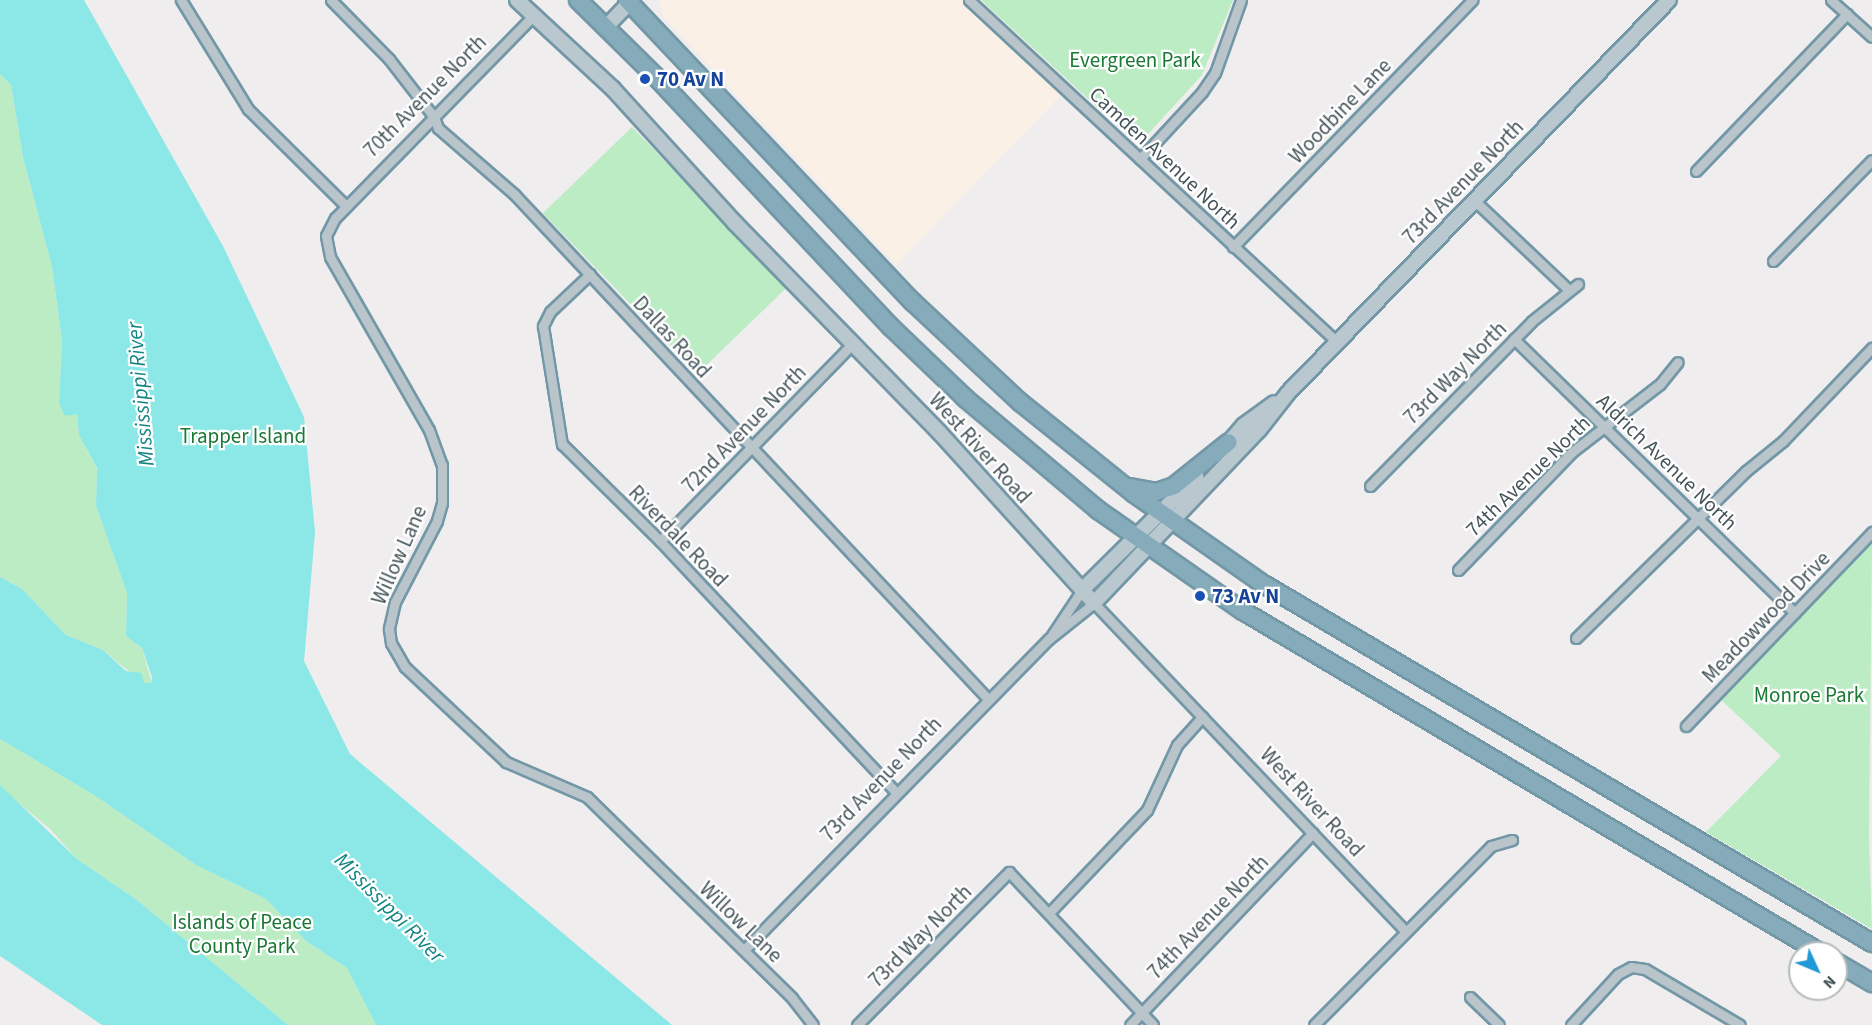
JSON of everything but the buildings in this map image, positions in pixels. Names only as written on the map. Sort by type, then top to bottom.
[{"type":"highway","points":[[578,0],[858,293],[965,398],[1050,472],[1149,548],[1243,611],[1801,941]]},
{"type":"highway","points":[[631,1],[913,302],[1004,387],[1122,485],[1260,582],[1872,943]]},
{"type":"highway","points":[[1122,485],[1149,492],[1167,489],[1229,442]]},
{"type":"highway","points":[[1848,969],[1872,983]]},
{"type":"street","points":[[181,0],[248,109],[346,206]]},
{"type":"street","name":"Dallas Road","points":[[331,0],[389,59],[434,117],[438,128],[514,194],[988,699]]},
{"type":"street","name":"West River Road","points":[[517,0],[613,89],[735,223],[853,343],[1094,603],[1405,931]]},
{"type":"street","name":"Camden Avenue North","points":[[969,0],[1337,342]]},
{"type":"street","points":[[1140,159],[1203,92],[1215,73],[1241,0]]},
{"type":"street","name":"Woodbine Lane","points":[[1233,247],[1472,0]]},
{"type":"street","name":"73rd Avenue North","points":[[1049,639],[1083,590],[1135,537],[1166,518],[1259,430],[1288,393],[1669,0]]},
{"type":"street","points":[[1832,0],[1872,37]]},
{"type":"street","points":[[606,27],[631,1]]},
{"type":"street","points":[[1696,171],[1847,14]]},
{"type":"street","name":"70th Avenue North","points":[[346,206],[534,15]]},
{"type":"street","points":[[1773,261],[1872,159]]},
{"type":"street","points":[[1474,200],[1569,290]]},
{"type":"street","name":"Willow Lane","points":[[346,206],[326,236],[330,257],[429,430],[442,465],[442,502],[437,521],[391,615],[388,629],[396,656],[471,732],[506,762],[587,797],[792,998],[813,1025]]},
{"type":"street","name":"Riverdale Road","points":[[590,274],[550,312],[543,326],[558,432],[570,454],[660,541],[897,793]]},
{"type":"street","name":"73rd Way North","points":[[1370,486],[1514,339],[1578,284]]},
{"type":"street","name":"Aldrich Avenue North","points":[[1514,339],[1700,517],[1795,613]]},
{"type":"street","name":"72nd Avenue North","points":[[660,541],[853,343]]},
{"type":"street","points":[[1576,638],[1662,558],[1700,517],[1783,441],[1872,348]]},
{"type":"street","name":"74th Avenue North","points":[[1458,570],[1572,452],[1660,384],[1678,362]]},
{"type":"street","name":"73rd Avenue North","points":[[744,950],[988,699],[1049,639],[1094,603],[1149,548],[1166,518],[1229,442],[1255,416],[1288,393]]},
{"type":"street","name":"Meadowwood Drive","points":[[1686,726],[1872,532]]},
{"type":"street","points":[[1153,1025],[1049,913],[1147,810],[1177,745],[1202,717]]},
{"type":"street","name":"74th Avenue North","points":[[1130,1025],[1313,833]]},
{"type":"street","points":[[1314,1025],[1491,846],[1512,840]]},
{"type":"street","name":"73rd Way North","points":[[857,1025],[1009,872],[1049,913]]},
{"type":"street","points":[[1571,1025],[1618,974],[1631,967],[1645,969],[1740,1025]]},
{"type":"street","points":[[1470,997],[1499,1025]]},
{"type":"shaded area","points":[[659,0],[963,0],[1064,92],[896,265],[663,16]]},
{"type":"green space","name":"Evergreen Park","points":[[981,0],[1233,0],[1202,75],[1138,145]]},
{"type":"green space","points":[[0,74],[11,85],[23,157],[52,267],[62,341],[59,403],[77,414],[79,435],[97,469],[96,506],[127,593],[126,636],[142,648],[152,683],[144,684],[103,650],[66,635],[22,589],[0,577]]},
{"type":"green space","points":[[632,127],[787,287],[698,374],[543,213]]},
{"type":"green space","name":"Monroe Park","points":[[1872,543],[1869,838],[1872,929],[1706,832],[1781,756],[1719,698]]},
{"type":"green space","name":"Islands of Peace County Park","points":[[0,739],[94,795],[196,865],[266,899],[306,941],[347,968],[376,1025],[288,1025],[137,900],[77,859],[50,829],[9,795],[0,785]]},
{"type":"water","name":"Mississippi River","points":[[0,0],[84,0],[223,246],[304,417],[315,532],[304,661],[350,754],[672,1025],[376,1025],[347,968],[306,941],[266,899],[196,865],[94,795],[0,739],[0,577],[22,589],[66,635],[103,650],[126,671],[141,673],[144,683],[151,683],[152,677],[142,648],[126,636],[127,593],[96,506],[97,468],[79,435],[77,414],[65,416],[59,403],[62,341],[52,267],[23,157],[11,85],[0,74]]},
{"type":"water","points":[[0,785],[77,859],[137,900],[288,1025],[102,1025],[0,956]]},
{"type":"place","name":"70 Av N","points":[[645,79]]},
{"type":"place","name":"73 Av N","points":[[1200,596]]},
{"type":"park label","name":"Trapper Island","points":[[243,436]]}]
